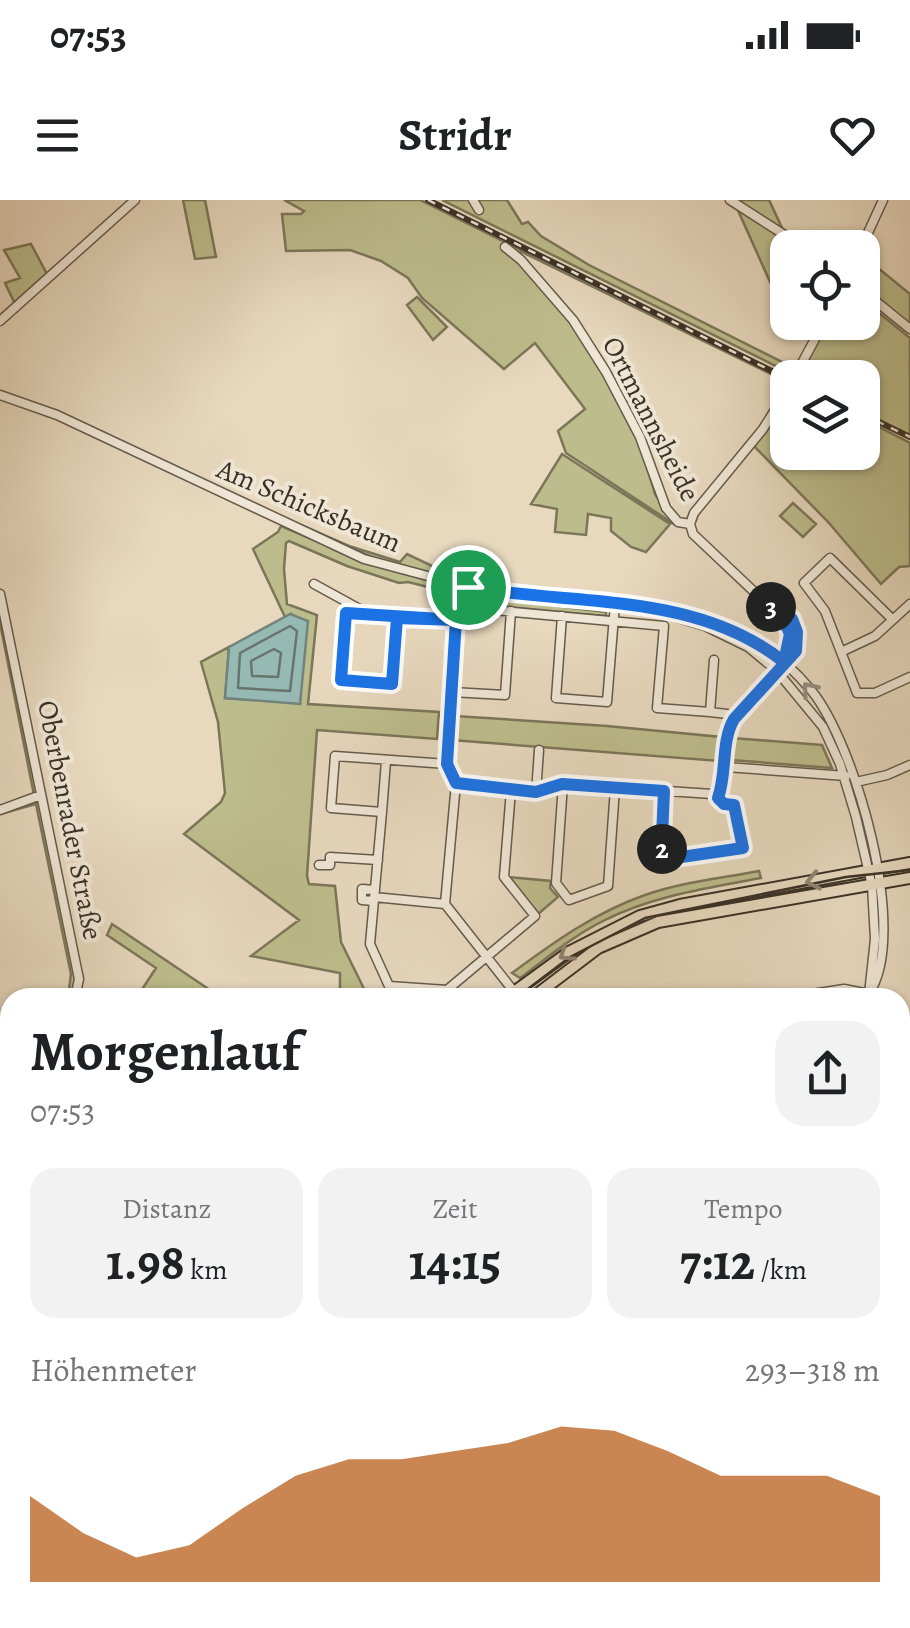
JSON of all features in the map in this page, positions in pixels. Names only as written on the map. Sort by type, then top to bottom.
[{"type":"main road","points":[[522,988],[569,952],[640,916],[680,904],[910,862]]},
{"type":"main road","points":[[545,988],[598,948],[658,922],[910,878]]},
{"type":"street","points":[[0,321],[136,200]]},
{"type":"street","points":[[473,200],[479,210]]},
{"type":"street","points":[[730,200],[777,230]]},
{"type":"street","points":[[870,230],[884,200]]},
{"type":"street","name":"Ortmannsheide","points":[[504,247],[521,260],[582,334],[640,437],[666,508],[678,522],[690,524],[694,534],[764,599],[786,613],[797,632],[796,651],[784,662]]},
{"type":"street","points":[[880,305],[910,330]]},
{"type":"street","name":"Am Schicksbaum","points":[[0,394],[56,415],[331,546],[398,570],[468,587],[636,607],[684,619],[730,637],[776,670],[824,728],[874,869]]},
{"type":"street","points":[[690,524],[694,513],[770,418]]},
{"type":"street","points":[[892,620],[830,558],[804,583],[825,611],[858,693],[862,695],[907,679],[910,690]]},
{"type":"street","points":[[314,584],[372,616]]},
{"type":"street","points":[[468,587],[456,620],[447,764],[456,783],[446,904],[508,988]]},
{"type":"street","name":"Oberbenrader Straße","points":[[0,594],[79,979],[78,988]]},
{"type":"street","points":[[346,601],[341,680],[392,684],[397,618]]},
{"type":"street","points":[[562,616],[556,698],[607,702],[616,604]]},
{"type":"street","points":[[841,652],[863,644],[910,604]]},
{"type":"street","name":"Am Schicksbaum","points":[[636,607],[662,608],[726,626],[784,662],[824,708],[850,761],[874,869]]},
{"type":"street","points":[[460,608],[664,626],[658,708],[727,714],[734,719]]},
{"type":"street","points":[[452,692],[505,695],[511,611]]},
{"type":"street","points":[[346,613],[456,620]]},
{"type":"street","points":[[710,712],[714,660]]},
{"type":"street","points":[[664,791],[661,860],[743,848],[734,805],[718,801],[726,767],[728,731],[784,662]]},
{"type":"street","points":[[536,792],[539,750]]},
{"type":"street","points":[[382,812],[331,808],[335,756],[447,764]]},
{"type":"street","points":[[386,761],[370,944],[393,986],[420,988]]},
{"type":"street","points":[[726,767],[843,775],[858,786],[910,765]]},
{"type":"street","points":[[456,783],[536,792],[562,784],[712,794],[721,790]]},
{"type":"street","points":[[562,784],[556,883],[568,900],[608,886],[615,788]]},
{"type":"street","points":[[449,988],[535,916],[504,877],[511,790]]},
{"type":"street","points":[[0,810],[42,796]]},
{"type":"street","points":[[320,866],[330,865],[330,857],[378,860]]},
{"type":"street","points":[[869,988],[875,939],[874,869]]},
{"type":"street","points":[[374,896],[446,904]]},
{"type":"shaded area","points":[[183,200],[205,200],[216,257],[195,259]]},
{"type":"shaded area","points":[[284,200],[420,200],[770,374],[522,252],[510,253],[588,347],[638,438],[655,494],[674,524],[566,453],[558,431],[585,409],[535,343],[504,369],[422,298],[408,278],[381,261],[350,250],[286,251],[282,214],[304,211]]},
{"type":"shaded area","points":[[442,200],[469,200],[477,212],[476,200],[507,200],[522,224],[528,222],[541,236],[589,265],[778,360],[770,363]]},
{"type":"shaded area","points":[[733,200],[769,200],[781,230]]},
{"type":"shaded area","points":[[736,206],[774,230],[770,230],[770,282]]},
{"type":"shaded area","points":[[31,244],[48,276],[15,304],[5,283],[20,278],[4,250]]},
{"type":"shaded area","points":[[880,270],[910,294],[910,327],[880,302]]},
{"type":"shaded area","points":[[417,297],[447,327],[433,340],[407,305]]},
{"type":"shaded area","points":[[880,314],[910,338],[910,435],[880,420],[880,360],[807,360],[818,340],[880,340]]},
{"type":"shaded area","points":[[770,423],[770,462],[754,446]]},
{"type":"shaded area","points":[[880,428],[910,443],[910,566],[899,567],[881,584],[777,470],[880,470]]},
{"type":"shaded area","points":[[562,454],[670,524],[646,552],[631,547],[611,531],[611,518],[588,514],[586,535],[555,532],[557,509],[531,504]]},
{"type":"shaded area","points":[[793,503],[816,524],[803,537],[780,516]]},
{"type":"shaded area","points":[[285,518],[349,546],[400,562],[407,554],[445,572],[444,578],[374,558]]},
{"type":"shaded area","points":[[281,526],[371,564],[444,585],[444,591],[399,583],[286,543],[287,604],[317,615],[308,704],[439,712],[437,739],[317,730],[307,876],[309,884],[335,886],[341,942],[364,988],[340,988],[340,973],[251,956],[299,920],[184,834],[221,802],[225,793],[218,722],[201,662],[229,647],[225,698],[300,703],[291,614],[285,617],[253,549]]},
{"type":"shaded area","points":[[473,596],[606,612],[606,616],[472,606]]},
{"type":"shaded area","points":[[0,604],[39,795],[0,807],[34,795],[0,623]]},
{"type":"shaded area","points":[[455,716],[721,737],[719,761],[452,740]]},
{"type":"shaded area","points":[[732,738],[822,745],[832,768],[731,760]]},
{"type":"shaded area","points":[[40,802],[76,976],[74,988],[69,988],[71,974],[36,804],[0,814]]},
{"type":"shaded area","points":[[759,871],[761,878],[680,894],[622,912],[581,933],[520,978],[512,973],[576,929],[627,902],[673,887]]},
{"type":"shaded area","points":[[507,877],[551,881],[550,888],[558,897],[537,915]]},
{"type":"shaded area","points":[[112,924],[207,988],[143,988],[156,968],[107,935]]},
{"type":"water","points":[[290,614],[308,621],[300,704],[225,698],[229,647]]},
{"type":"tram line","points":[[529,988],[570,957],[645,918],[846,877],[910,870]]},
{"type":"railway","points":[[428,200],[770,370]]},
{"type":"railway","points":[[880,423],[910,437]]},
{"type":"route","points":[[468,587],[456,620],[397,618],[392,684],[341,680],[346,613],[456,620],[447,764],[456,783],[536,792],[562,784],[664,791],[661,860],[743,848],[734,805],[718,801],[726,767],[728,731],[734,719],[796,651],[797,632],[786,613],[764,599],[788,626],[790,644],[784,662],[736,630],[662,608],[468,587]]}]
